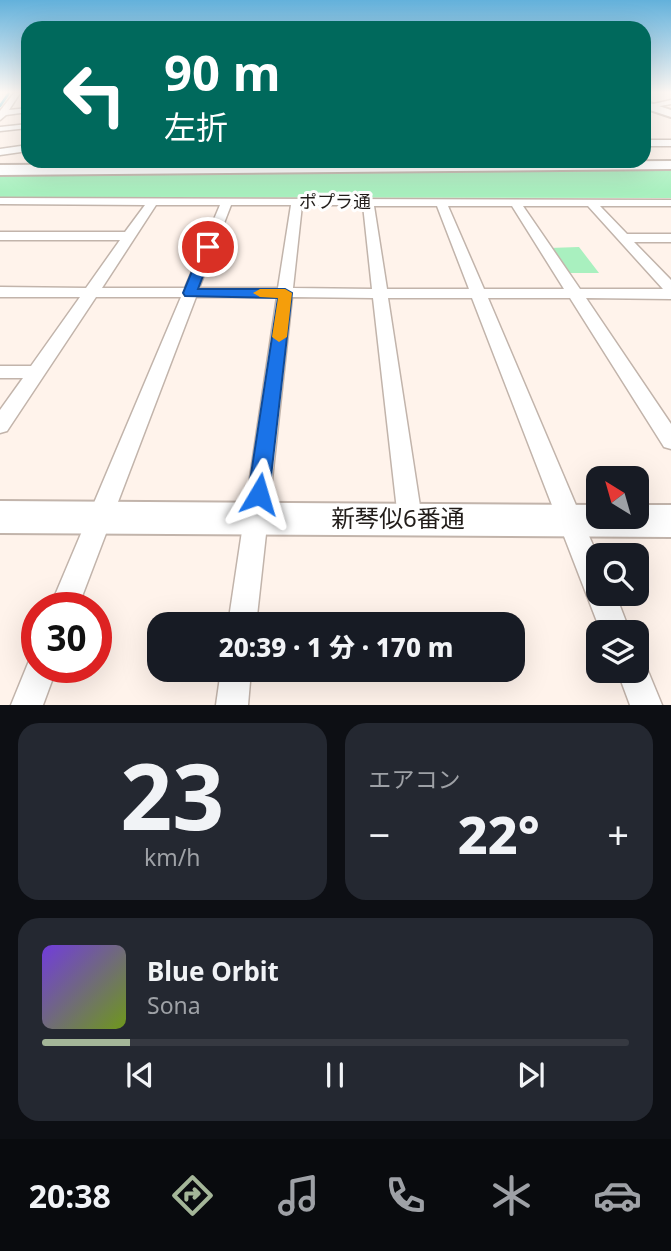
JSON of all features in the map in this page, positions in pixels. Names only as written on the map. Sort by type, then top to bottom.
[{"type":"street","points":[[0,130],[21,127]]},
{"type":"street","points":[[651,140],[657,143]]},
{"type":"street","points":[[651,143],[671,143]]},
{"type":"street","points":[[0,152],[21,149]]},
{"type":"street","name":"ポプラ通","points":[[651,164],[671,165]]},
{"type":"street","name":"ポプラ通","points":[[0,170],[50,168]]},
{"type":"street","points":[[0,426],[153,201]]},
{"type":"street","points":[[71,592],[227,201]]},
{"type":"street","points":[[244,612],[297,201]]},
{"type":"street","name":"ポプラ通","points":[[2,202],[671,203]]},
{"type":"street","points":[[368,202],[410,519]]},
{"type":"street","points":[[441,202],[586,559]]},
{"type":"street","points":[[514,202],[671,441]]},
{"type":"street","points":[[591,202],[671,289]]},
{"type":"street","points":[[0,236],[130,236]]},
{"type":"street","points":[[624,239],[671,238]]},
{"type":"street","points":[[0,292],[671,295]]},
{"type":"street","points":[[0,372],[37,372]]},
{"type":"street","name":"新琴似6番通","points":[[0,517],[671,521]]},
{"type":"street","points":[[232,705],[235,682]]},
{"type":"street","points":[[27,705],[36,683]]},
{"type":"street","points":[[637,683],[646,705]]},
{"type":"green space","points":[[671,169],[671,198],[0,197],[0,173]]},
{"type":"green space","points":[[579,247],[599,273],[565,273],[549,248]]},
{"type":"slow traffic","points":[[260,293],[285,293],[279,337]]},
{"type":"route","points":[[208,247],[189,293],[285,293],[259,494]]}]
